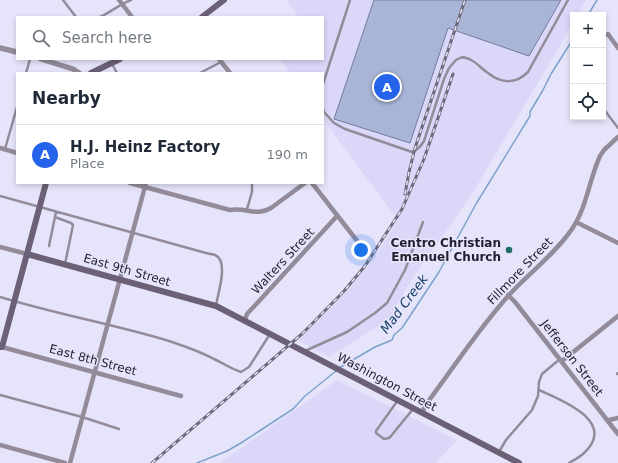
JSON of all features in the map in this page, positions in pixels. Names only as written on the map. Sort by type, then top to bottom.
[{"type":"main road","points":[[203,16],[224,0]]},
{"type":"main road","points":[[93,72],[118,60]]},
{"type":"main road","points":[[1,349],[46,184]]},
{"type":"main road","name":"East 9th Street","points":[[26,254],[216,306],[245,320]]},
{"type":"main road","name":"Washington Street","points":[[245,320],[519,463]]},
{"type":"street","points":[[121,2],[131,16]]},
{"type":"street","points":[[606,36],[618,48]]},
{"type":"street","points":[[0,48],[16,52]]},
{"type":"street","points":[[45,60],[73,68],[78,72]]},
{"type":"street","points":[[221,61],[229,72]]},
{"type":"street","name":"Fillmore Street","points":[[422,412],[480,330],[508,295],[564,240],[582,210],[600,156],[604,150],[618,137]]},
{"type":"street","points":[[3,149],[16,152]]},
{"type":"street","points":[[70,463],[145,185],[230,210],[247,209],[257,212],[266,211],[303,184]]},
{"type":"street","points":[[313,184],[358,242]]},
{"type":"street","name":"Walters Street","points":[[245,320],[247,314],[337,216]]},
{"type":"street","points":[[576,222],[618,243]]},
{"type":"street","name":"East 9th Street","points":[[0,247],[26,254]]},
{"type":"street","name":"Jefferson Street","points":[[508,295],[516,302],[609,420],[618,434]]},
{"type":"street","points":[[561,360],[618,316]]},
{"type":"street","name":"East 8th Street","points":[[1,349],[94,372],[180,396]]},
{"type":"street","points":[[609,420],[618,418]]},
{"type":"street","points":[[0,446],[65,463]]},
{"type":"lane","points":[[63,0],[75,16]]},
{"type":"lane","points":[[102,16],[116,9],[121,2],[131,0]]},
{"type":"lane","points":[[324,81],[350,0]]},
{"type":"lane","points":[[324,112],[334,123],[345,129],[396,148],[412,152],[420,148],[424,141],[444,79],[449,68],[456,60],[462,57],[472,60],[489,74],[502,80],[513,82],[522,78],[528,72],[568,0]]},
{"type":"lane","points":[[26,72],[30,60]]},
{"type":"lane","points":[[202,72],[221,61]]},
{"type":"lane","points":[[112,63],[116,72]]},
{"type":"lane","points":[[3,149],[16,110]]},
{"type":"lane","points":[[606,112],[618,128]]},
{"type":"lane","points":[[247,209],[252,192],[252,184]]},
{"type":"lane","points":[[0,196],[206,254],[216,255],[221,260],[223,267],[216,306]]},
{"type":"lane","points":[[49,246],[56,212]]},
{"type":"lane","points":[[55,217],[71,223],[73,226],[65,264]]},
{"type":"lane","points":[[305,351],[347,332],[387,303],[405,270],[423,222]]},
{"type":"lane","points":[[0,297],[14,302],[107,324],[194,349],[215,359],[230,369],[241,372],[249,367],[270,333]]},
{"type":"lane","points":[[499,452],[506,440],[532,410],[538,396],[538,382],[542,374],[561,360]]},
{"type":"lane","points":[[539,390],[581,411],[587,416],[595,430],[594,437],[589,448],[569,463]]},
{"type":"lane","points":[[0,395],[82,417],[119,429]]},
{"type":"lane","points":[[398,400],[376,431],[376,433],[384,439],[392,436],[414,408]]},
{"type":"shaded area","points":[[286,0],[586,0],[580,12],[570,12],[570,28],[472,194],[414,276],[388,320],[329,357],[298,341],[372,262],[398,220],[324,120],[324,72],[289,72],[281,60],[324,60],[324,16],[298,16]]},
{"type":"shaded area","points":[[337,380],[457,440],[436,463],[220,463]]},
{"type":"building","points":[[374,0],[561,0],[529,56],[448,28],[410,143],[334,119]]},
{"type":"waterway","name":"Mad Creek","points":[[590,12],[597,0]]},
{"type":"waterway","name":"Mad Creek","points":[[339,368],[375,347],[392,340],[394,335],[402,328],[439,272],[476,204],[530,116],[530,112],[551,74],[570,44]]},
{"type":"waterway","name":"Mad Creek","points":[[197,463],[227,451],[293,409],[305,396],[336,371]]},
{"type":"railway","points":[[405,194],[415,148],[465,0]]},
{"type":"railway","points":[[152,463],[303,333],[344,291],[365,266],[402,209],[424,159],[453,74]]},
{"type":"place","name":"H.J. Heinz Factory","points":[[387,87]]},
{"type":"place","name":"Centro Christian Emanuel Church","points":[[509,250]]}]
